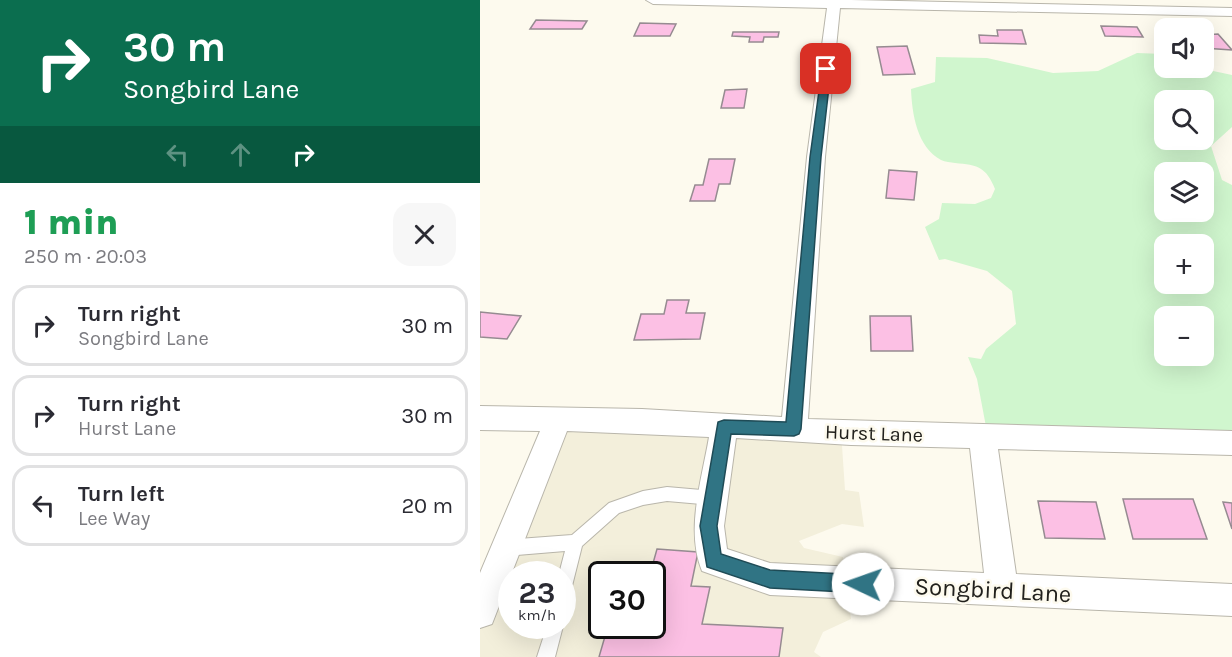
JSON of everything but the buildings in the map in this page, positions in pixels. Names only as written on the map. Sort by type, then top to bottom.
[{"type":"street","points":[[653,0],[1163,6],[1232,12]]},
{"type":"street","points":[[794,429],[816,157],[834,3]]},
{"type":"street","name":"Hurst Lane","points":[[480,418],[642,421],[851,433],[1232,443]]},
{"type":"street","points":[[480,612],[558,419]]},
{"type":"street","name":"Songbird Lane","points":[[724,427],[709,526],[713,561],[770,579],[1232,600]]},
{"type":"street","points":[[982,436],[1002,591]]},
{"type":"lane","points":[[505,548],[574,542],[614,508],[667,494],[713,498]]},
{"type":"lane","points":[[570,561],[574,542]]},
{"type":"lane","points":[[546,657],[551,639]]},
{"type":"shaded area","points":[[555,418],[841,431],[845,490],[859,492],[864,527],[842,524],[799,541],[804,548],[843,557],[851,619],[823,632],[814,652],[821,657],[480,657],[480,598]]},
{"type":"green space","points":[[1137,53],[1154,54],[1154,78],[1214,78],[1214,71],[1232,75],[1232,127],[1214,143],[1214,90],[1154,90],[1154,150],[1212,150],[1222,180],[1232,185],[1232,439],[987,432],[977,379],[968,357],[981,359],[986,349],[1016,324],[1012,291],[987,271],[945,259],[939,260],[925,227],[939,219],[942,203],[975,204],[991,198],[995,189],[988,176],[980,168],[943,161],[926,147],[917,129],[911,89],[935,82],[936,57],[987,58],[1053,73],[1098,71]]},
{"type":"route","points":[[826,69],[816,157],[794,429],[724,427],[709,526],[713,561],[770,579],[863,584]]}]
